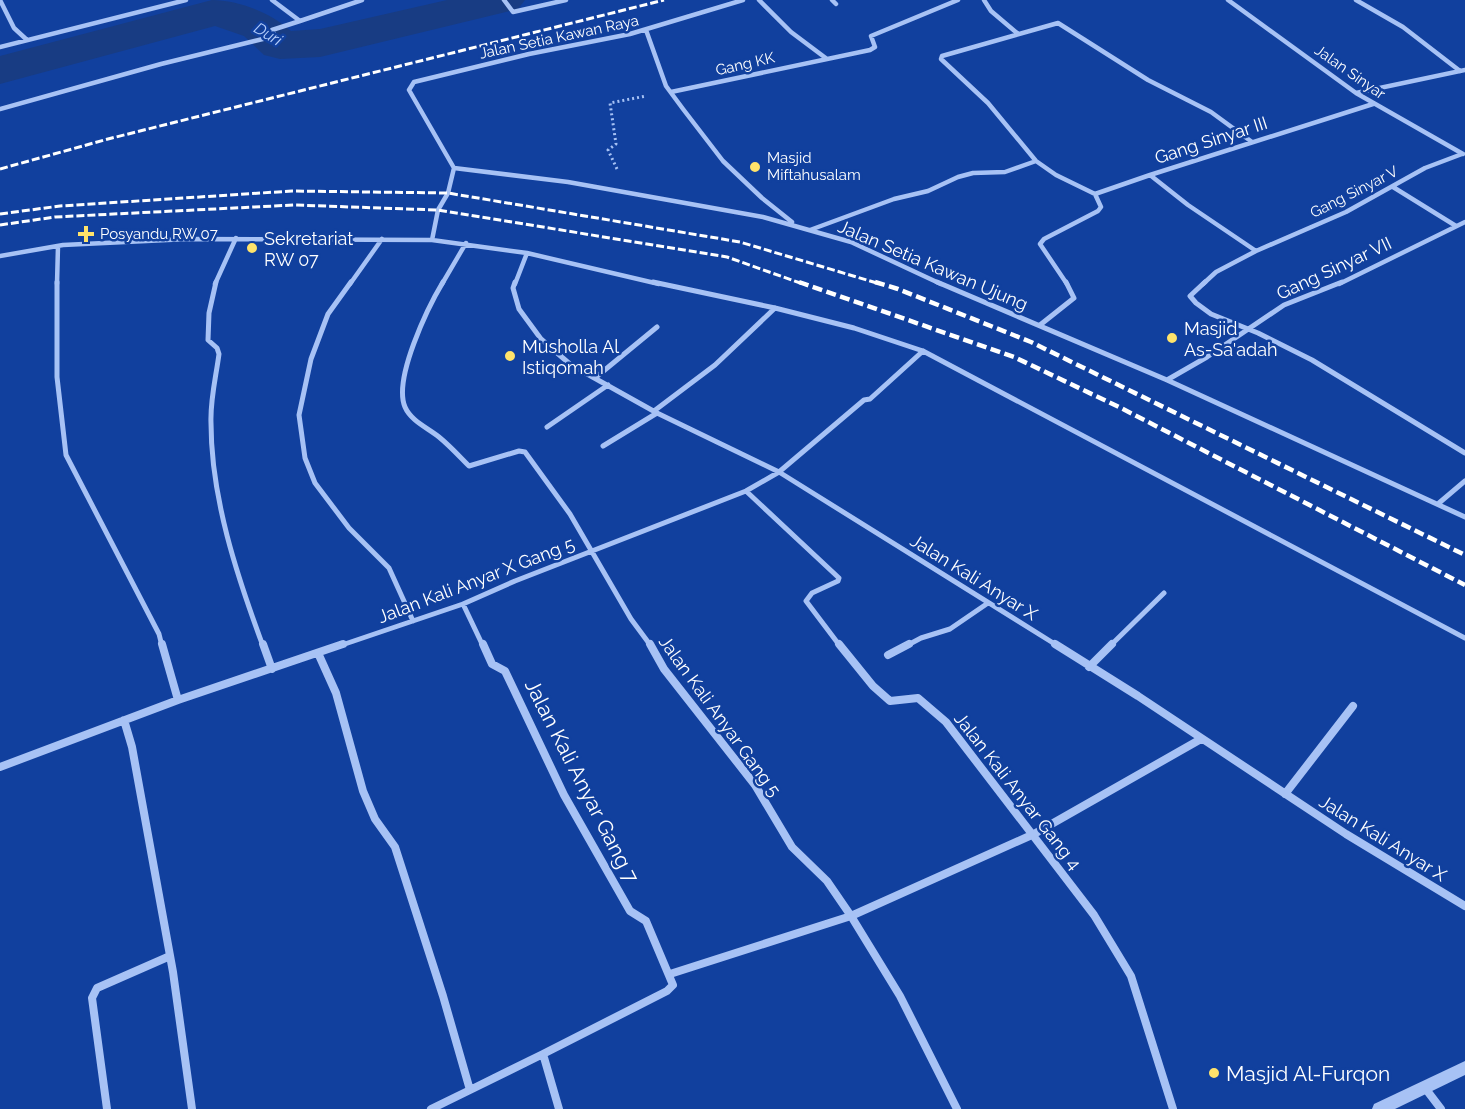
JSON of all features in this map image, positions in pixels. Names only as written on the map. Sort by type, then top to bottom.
[{"type":"street","points":[[0,0],[7,17],[20,36],[28,40]]},
{"type":"street","points":[[0,47],[186,0]]},
{"type":"street","points":[[272,0],[300,21]]},
{"type":"street","points":[[0,109],[150,67],[255,43],[275,36],[272,30],[362,0]]},
{"type":"street","points":[[504,0],[511,11],[517,12],[566,0]]},
{"type":"street","name":"Jalan Setia Kawan Raya","points":[[454,168],[409,90],[414,82],[529,54],[646,30],[743,0]]},
{"type":"street","points":[[759,0],[784,26],[827,59]]},
{"type":"street","points":[[832,0],[837,4]]},
{"type":"street","name":"Gang KK","points":[[671,92],[870,50],[875,46],[871,36],[878,32],[902,25],[923,12],[958,0]]},
{"type":"street","points":[[984,0],[991,11],[1017,33]]},
{"type":"street","name":"Jalan Sinyar","points":[[1228,0],[1356,93],[1464,154]]},
{"type":"street","points":[[1356,0],[1402,27],[1462,71]]},
{"type":"street","points":[[1040,325],[1074,298],[1070,288],[1040,244],[1044,239],[1098,211],[1101,207],[1095,194],[1056,175],[1036,161],[996,111],[941,57],[1017,33],[1060,24],[1138,74],[1211,112],[1252,142]]},
{"type":"street","points":[[646,30],[666,86],[723,161],[794,224]]},
{"type":"street","points":[[1356,93],[1462,71]]},
{"type":"street","name":"Gang Sinyar III","points":[[1150,176],[1373,104]]},
{"type":"street","name":"Gang Sinyar V","points":[[1256,251],[1346,212],[1425,168],[1464,154]]},
{"type":"street","points":[[809,230],[894,200],[928,192],[958,177],[973,173],[1005,172],[1036,161]]},
{"type":"street","points":[[432,240],[438,210],[447,193],[454,168]]},
{"type":"street","name":"Jalan Setia Kawan Ujung","points":[[454,168],[609,189],[764,217],[851,242],[932,280],[1167,380],[1439,503],[1465,517]]},
{"type":"street","points":[[1095,194],[1150,176]]},
{"type":"street","name":"Gang Sinyar III","points":[[1150,176],[1256,251]]},
{"type":"street","points":[[1392,187],[1456,226]]},
{"type":"street","name":"Gang Sinyar VII","points":[[1167,380],[1284,304],[1358,276],[1465,222]]},
{"type":"street","points":[[236,238],[212,289],[207,320],[208,340],[217,348],[219,354],[210,429],[219,492],[245,596],[272,669]]},
{"type":"street","points":[[0,256],[58,246],[236,238],[432,240],[527,253],[775,308],[854,328],[923,351],[1465,638]]},
{"type":"street","points":[[382,239],[328,314],[311,359],[299,415],[305,458],[315,483],[349,528],[389,568],[413,621]]},
{"type":"street","name":"Jalan Kali Anyar Gang 5","points":[[466,243],[429,306],[415,336],[402,394],[405,407],[412,417],[438,436],[469,466],[519,451],[525,452],[570,514],[631,619],[644,633],[664,669],[755,785],[792,847],[827,881],[851,916],[900,996],[957,1109]]},
{"type":"street","points":[[58,246],[56,381],[60,425],[66,454],[159,634],[178,700]]},
{"type":"street","points":[[1256,251],[1216,272],[1191,296],[1195,305],[1249,328],[1318,362],[1370,392],[1465,453]]},
{"type":"street","name":"Jalan Kali Anyar X","points":[[527,253],[513,288],[519,309],[540,339],[571,365],[656,412],[779,472],[1465,906]]},
{"type":"street","points":[[603,446],[656,412],[715,364],[775,308]]},
{"type":"street","points":[[595,378],[657,327]]},
{"type":"street","name":"Jalan Kali Anyar X Gang 5","points":[[0,767],[178,700],[463,604],[515,581],[746,491],[779,472],[864,400],[870,399],[923,351]]},
{"type":"street","points":[[547,427],[608,385]]},
{"type":"street","points":[[1439,503],[1465,481]]},
{"type":"street","name":"Jalan Kali Anyar Gang 4","points":[[746,491],[839,578],[812,593],[806,601],[846,652],[885,698],[897,702],[918,698],[946,722],[1094,915],[1131,976],[1173,1109]]},
{"type":"street","points":[[1089,667],[1164,593]]},
{"type":"street","points":[[888,655],[921,638],[950,629],[988,603]]},
{"type":"street","name":"Jalan Kali Anyar Gang 7","points":[[463,604],[492,664],[505,671],[564,795],[630,911],[646,921],[670,974]]},
{"type":"street","points":[[318,653],[336,693],[363,790],[375,819],[394,847],[443,996],[470,1090]]},
{"type":"street","points":[[1285,794],[1353,706]]},
{"type":"street","points":[[124,720],[132,747],[170,956],[186,1050],[192,1109]]},
{"type":"street","points":[[431,1109],[667,991],[673,985],[670,974],[851,916],[1034,834],[1202,739]]},
{"type":"street","points":[[107,1109],[93,993],[97,988],[170,956]]},
{"type":"street","points":[[543,1054],[559,1109]]},
{"type":"street","points":[[1379,1109],[1465,1068]]},
{"type":"street","points":[[1425,1087],[1441,1109]]},
{"type":"path","points":[[609,189],[619,171],[608,150],[616,144],[610,103],[671,92]]},
{"type":"waterway","name":"Duri","points":[[0,70],[217,12],[260,27],[280,45],[320,43],[503,0]]},
{"type":"railway","points":[[0,169],[108,139],[664,0]]},
{"type":"railway","points":[[0,214],[60,206],[292,191],[448,193],[740,242],[880,284]]},
{"type":"railway","points":[[0,225],[55,217],[294,205],[438,210],[727,257],[803,284]]},
{"type":"railway","points":[[799,282],[1014,357],[1121,408],[1465,585]]},
{"type":"railway","points":[[875,282],[1031,342],[1465,555]]},
{"type":"place","name":"Masjid Miftahusalam","points":[[755,167]]},
{"type":"place","name":"Posyandu RW 07","points":[[86,234]]},
{"type":"place","name":"Sekretariat RW 07","points":[[252,248]]},
{"type":"place","name":"Masjid As-Sa'adah","points":[[1172,338]]},
{"type":"place","name":"Musholla Al Istiqomah","points":[[510,356]]},
{"type":"place","name":"Masjid Al-Furqon","points":[[1214,1073]]}]
